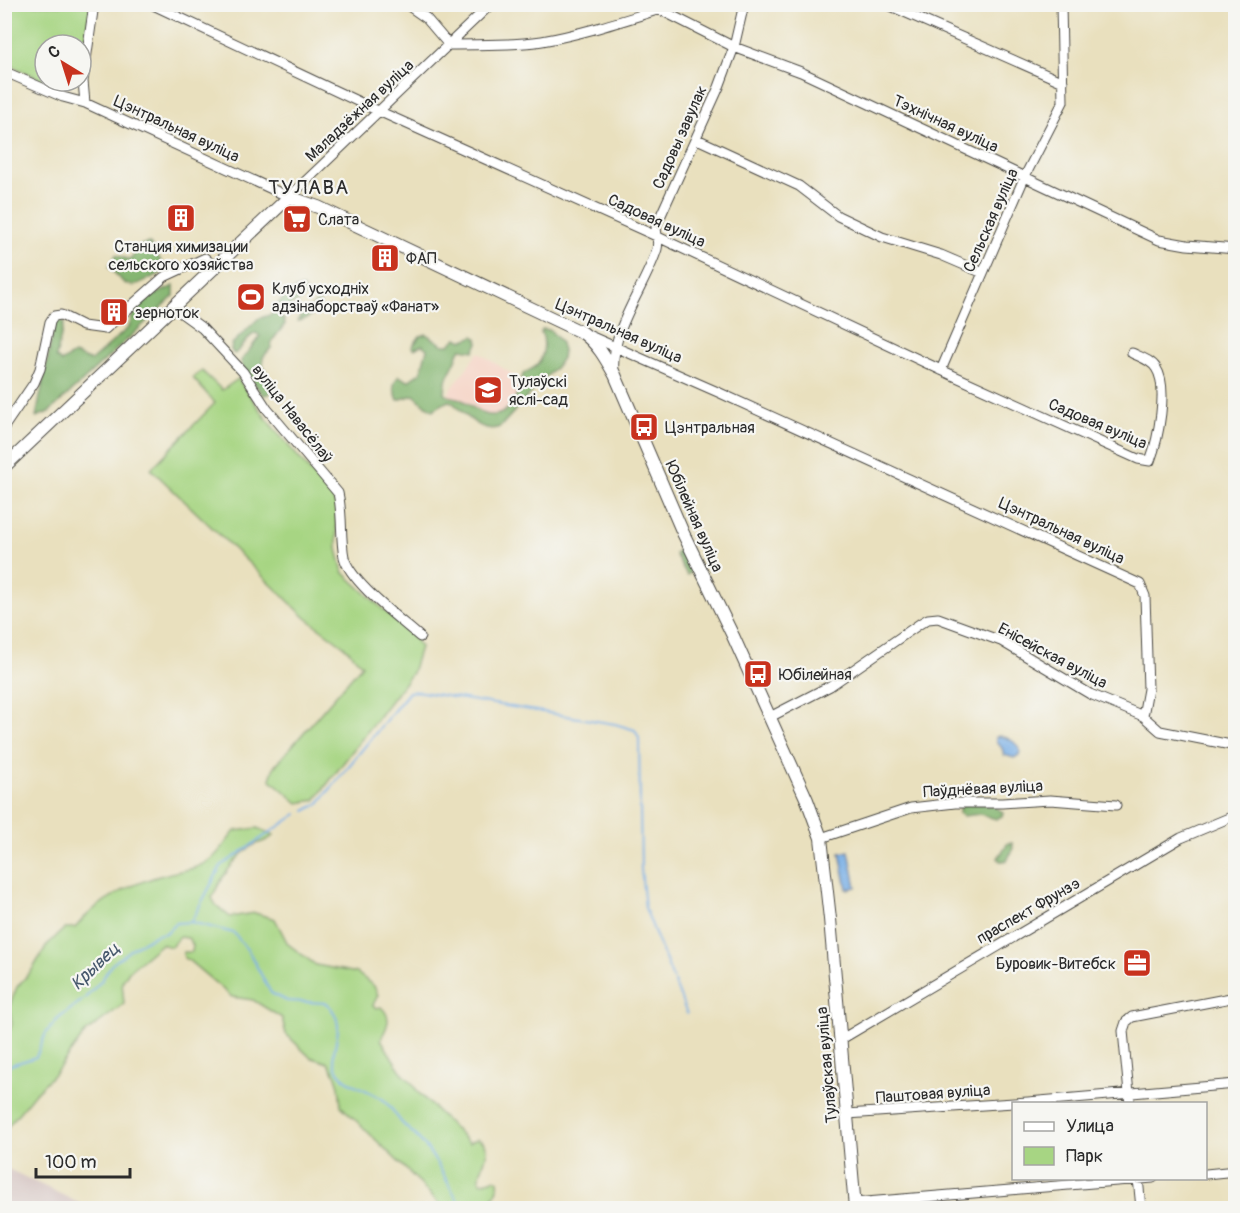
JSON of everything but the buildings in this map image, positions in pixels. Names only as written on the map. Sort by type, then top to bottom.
[{"type":"main road","points":[[4,467],[289,197]]},
{"type":"main road","name":"Цэнтральная вуліца","points":[[289,197],[318,207],[583,333]]},
{"type":"main road","name":"Юбілейная вуліца","points":[[583,333],[598,346],[615,375],[683,533],[807,800],[820,838]]},
{"type":"main road","name":"Тулаўская вуліца","points":[[820,838],[830,919],[855,1206]]},
{"type":"street","points":[[85,103],[83,81],[94,4]]},
{"type":"street","name":"Садовая вуліца","points":[[151,4],[379,111],[656,236],[940,370],[1138,459],[1150,461],[1161,406],[1162,382],[1152,362],[1132,353]]},
{"type":"street","points":[[406,4],[426,18],[449,45],[542,41],[590,30],[677,4]]},
{"type":"street","name":"Маладзёжная вуліца","points":[[289,197],[491,4]]},
{"type":"street","name":"Тэхнічная вуліца","points":[[649,4],[734,47],[801,72],[1159,240],[1236,249]]},
{"type":"street","name":"Садовы завулак","points":[[615,375],[616,348],[630,309],[658,247],[656,226],[696,139],[734,47],[744,4]]},
{"type":"street","points":[[886,4],[1063,82]]},
{"type":"street","name":"Сельская вуліца","points":[[940,370],[1025,176],[1063,102],[1061,4]]},
{"type":"street","name":"Цэнтральная вуліца","points":[[10,74],[63,97],[85,103],[289,197]]},
{"type":"street","points":[[696,139],[799,186],[838,216],[882,237],[941,255],[983,273]]},
{"type":"street","points":[[4,427],[34,383],[40,369],[50,322],[54,316],[61,315],[83,326],[105,329],[164,277],[205,258],[215,267]]},
{"type":"street","name":"вуліца Навасёлаў","points":[[172,307],[202,328],[243,372],[267,409],[338,493],[342,510],[344,557],[350,571],[360,583],[420,637]]},
{"type":"street","name":"Цэнтральная вуліца","points":[[583,333],[1140,584],[1145,596],[1148,689],[1143,716]]},
{"type":"street","name":"Енісейская вуліца","points":[[770,717],[830,686],[921,623],[928,619],[938,618],[1001,641],[1090,694],[1143,716],[1160,731],[1236,746]]},
{"type":"street","name":"Паўднёвая вуліца","points":[[820,838],[922,806],[1050,800],[1116,805]]},
{"type":"street","name":"праспект Фрунзэ","points":[[840,1040],[1181,838],[1236,815]]},
{"type":"street","points":[[1130,1102],[1123,1031],[1129,1019],[1236,997]]},
{"type":"street","name":"Паштовая вуліца","points":[[1028,1102],[1236,1084]]},
{"type":"street","name":"Паштовая вуліца","points":[[847,1114],[1012,1103]]},
{"type":"street","points":[[1207,1174],[1236,1171]]},
{"type":"street","points":[[855,1206],[1128,1180]]},
{"type":"street","points":[[1138,1180],[1141,1209]]},
{"type":"shaded area","name":"Тулаўскі яслі-сад","points":[[478,352],[529,385],[493,429],[448,394]]},
{"type":"shaded area","points":[[4,1167],[81,1204],[80,1208],[5,1208]]},
{"type":"green space","points":[[4,5],[91,5],[87,33],[33,33],[33,76],[5,63]]},
{"type":"green space","points":[[149,243],[161,261],[164,272],[133,286],[124,283],[109,267],[116,255],[130,260],[141,245]]},
{"type":"green space","points":[[174,286],[174,296],[49,412],[36,417],[55,322],[58,319],[64,323],[56,357],[61,362],[74,354],[91,361],[129,327],[133,314],[150,297]]},
{"type":"green space","points":[[302,287],[306,292],[304,298],[282,310],[278,308],[277,305],[285,297]]},
{"type":"green space","points":[[317,302],[320,303],[315,312],[298,321],[299,318]]},
{"type":"green space","points":[[275,313],[284,319],[285,324],[263,357],[263,365],[273,389],[269,394],[263,395],[243,369],[241,361],[260,336],[256,333],[252,335],[234,354],[231,350],[232,344],[258,319]]},
{"type":"green space","points":[[542,329],[550,330],[560,341],[563,350],[562,358],[500,427],[493,429],[480,426],[452,402],[448,401],[433,410],[414,395],[398,400],[394,387],[399,376],[408,381],[421,372],[427,349],[422,345],[414,349],[412,347],[420,336],[426,334],[443,345],[449,345],[457,338],[462,341],[474,336],[478,343],[474,351],[461,349],[447,377],[445,394],[460,399],[482,413],[491,415],[506,411],[519,390],[523,374],[536,366],[541,359],[544,345]]},
{"type":"green space","points":[[202,371],[222,390],[238,379],[271,425],[333,498],[336,506],[337,549],[343,572],[416,640],[420,647],[412,673],[315,800],[298,803],[270,779],[274,767],[362,665],[345,647],[306,618],[151,469],[215,403],[193,378]]},
{"type":"green space","points":[[679,550],[692,570],[687,575],[675,554]]},
{"type":"green space","points":[[964,804],[990,805],[1003,813],[996,819],[980,814],[963,816],[959,813],[959,809]]},
{"type":"green space","points":[[257,828],[274,835],[249,848],[233,864],[212,898],[216,905],[230,917],[255,913],[275,919],[288,944],[316,965],[357,973],[374,986],[378,995],[373,1005],[376,1008],[381,1007],[388,1019],[381,1039],[398,1067],[417,1091],[469,1143],[477,1139],[486,1146],[486,1157],[479,1180],[481,1183],[498,1180],[496,1194],[485,1205],[487,1208],[443,1208],[341,1106],[339,1086],[328,1063],[310,1057],[286,1034],[282,1018],[253,1000],[232,997],[184,958],[183,952],[192,952],[193,945],[188,938],[180,937],[171,947],[161,944],[129,971],[122,982],[124,1004],[85,1033],[56,1072],[35,1093],[5,1130],[4,1044],[12,1024],[9,1007],[17,987],[32,970],[47,945],[65,928],[75,928],[95,908],[118,893],[144,881],[201,865],[217,853],[235,831]]},
{"type":"green space","points":[[1008,843],[1012,843],[1013,848],[1007,861],[1000,861],[998,858]]},
{"type":"water","points":[[999,736],[1014,743],[1019,748],[1019,755],[1014,758],[1004,755],[996,741],[996,737]]},
{"type":"water","points":[[849,851],[856,887],[847,889],[840,853]]},
{"type":"waterway","points":[[305,811],[318,804],[409,692],[416,691],[615,724],[635,730],[639,738],[641,869],[645,908],[687,1014]]},
{"type":"waterway","points":[[191,922],[221,866],[297,814]]},
{"type":"waterway","name":"Крывец","points":[[4,1067],[36,1057],[46,1033],[58,1019],[85,998],[102,980],[111,965],[134,947],[156,935],[166,933],[176,923],[191,922],[234,933],[249,952],[271,993],[287,1001],[327,1003],[337,1021],[334,1051],[336,1068],[345,1079],[387,1103],[429,1152],[462,1208]]},
{"type":"place","name":"Станция химизации сельского хозяйства","points":[[181,218]]},
{"type":"place","name":"Слата","points":[[297,219]]},
{"type":"place","name":"ФАП","points":[[385,258]]},
{"type":"place","name":"Клуб усходніх адзінаборстваў «Фанат»","points":[[251,297]]},
{"type":"place","name":"зерноток","points":[[114,312]]},
{"type":"place","name":"Тулаўскі яслі-сад","points":[[488,390]]},
{"type":"place","name":"Цэнтральная","points":[[644,427]]},
{"type":"place","name":"Юбілейная","points":[[758,674]]},
{"type":"place","name":"Буровик-Витебск","points":[[1137,963]]},
{"type":"district","name":"ТУЛАВА","points":[[309,187]]}]
